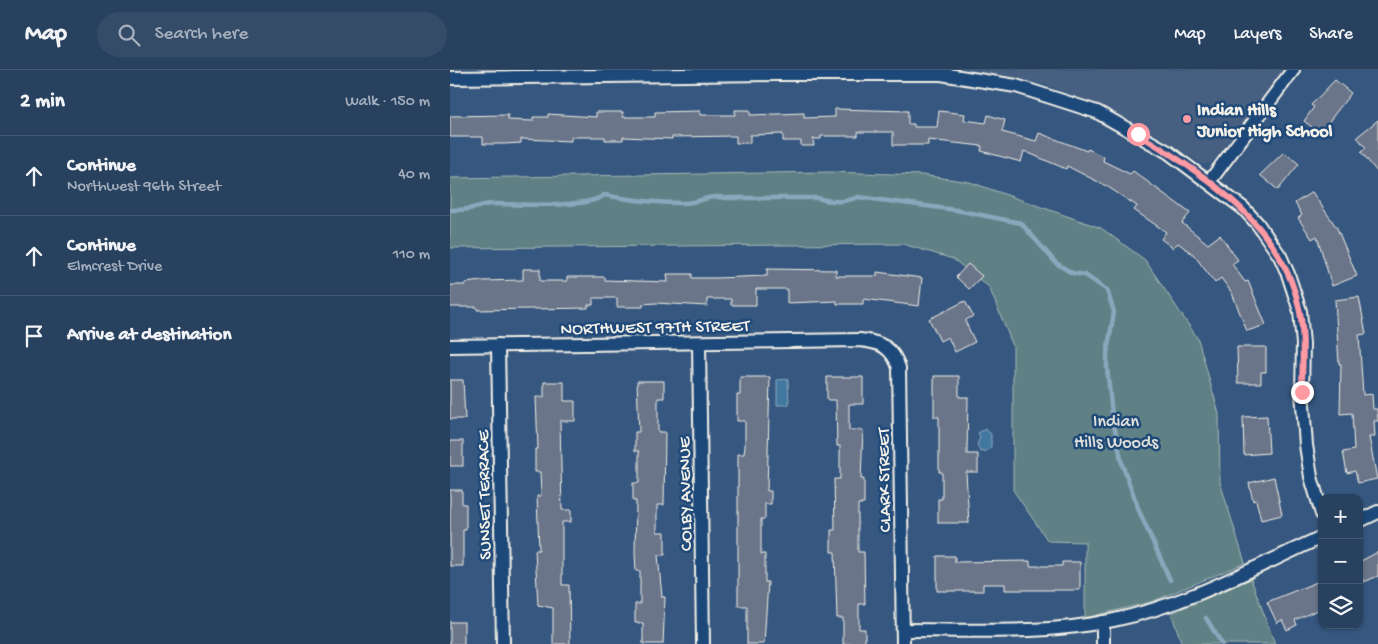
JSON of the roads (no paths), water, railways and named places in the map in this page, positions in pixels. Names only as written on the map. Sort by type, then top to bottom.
[{"type":"street","points":[[1209,182],[1293,70]]},
{"type":"street","points":[[450,78],[605,73],[941,74],[999,82],[1054,97],[1097,112],[1168,152],[1243,208],[1257,223],[1280,256],[1300,311],[1303,344],[1302,392],[1306,444],[1311,477],[1318,501]]},
{"type":"street","name":"NORTHWEST 97TH STREET","points":[[450,346],[860,340]]},
{"type":"street","name":"CLARK STREET","points":[[860,340],[883,344],[896,357],[899,368],[903,644]]},
{"type":"street","name":"COLBY AVENUE","points":[[699,343],[703,644]]},
{"type":"street","name":"SUNSET TERRACE","points":[[498,345],[503,644]]},
{"type":"street","points":[[1363,518],[1378,512]]},
{"type":"street","points":[[902,630],[1045,628],[1103,622],[1168,604],[1318,539]]},
{"type":"street","points":[[1103,622],[1103,644]]},
{"type":"waterway","points":[[450,210],[467,209],[489,204],[568,204],[596,199],[604,195],[644,201],[683,203],[714,197],[817,198],[838,201],[858,197],[956,210],[1021,223],[1056,263],[1072,273],[1085,275],[1107,290],[1114,312],[1107,353],[1107,367],[1112,415],[1122,464],[1140,513],[1170,580]]},
{"type":"waterway","points":[[1206,618],[1222,644]]},
{"type":"place","name":"Indian Hills Junior High School","points":[[1187,119]]},
{"type":"park label","name":"Indian Hills Woods","points":[[1116,430]]}]
